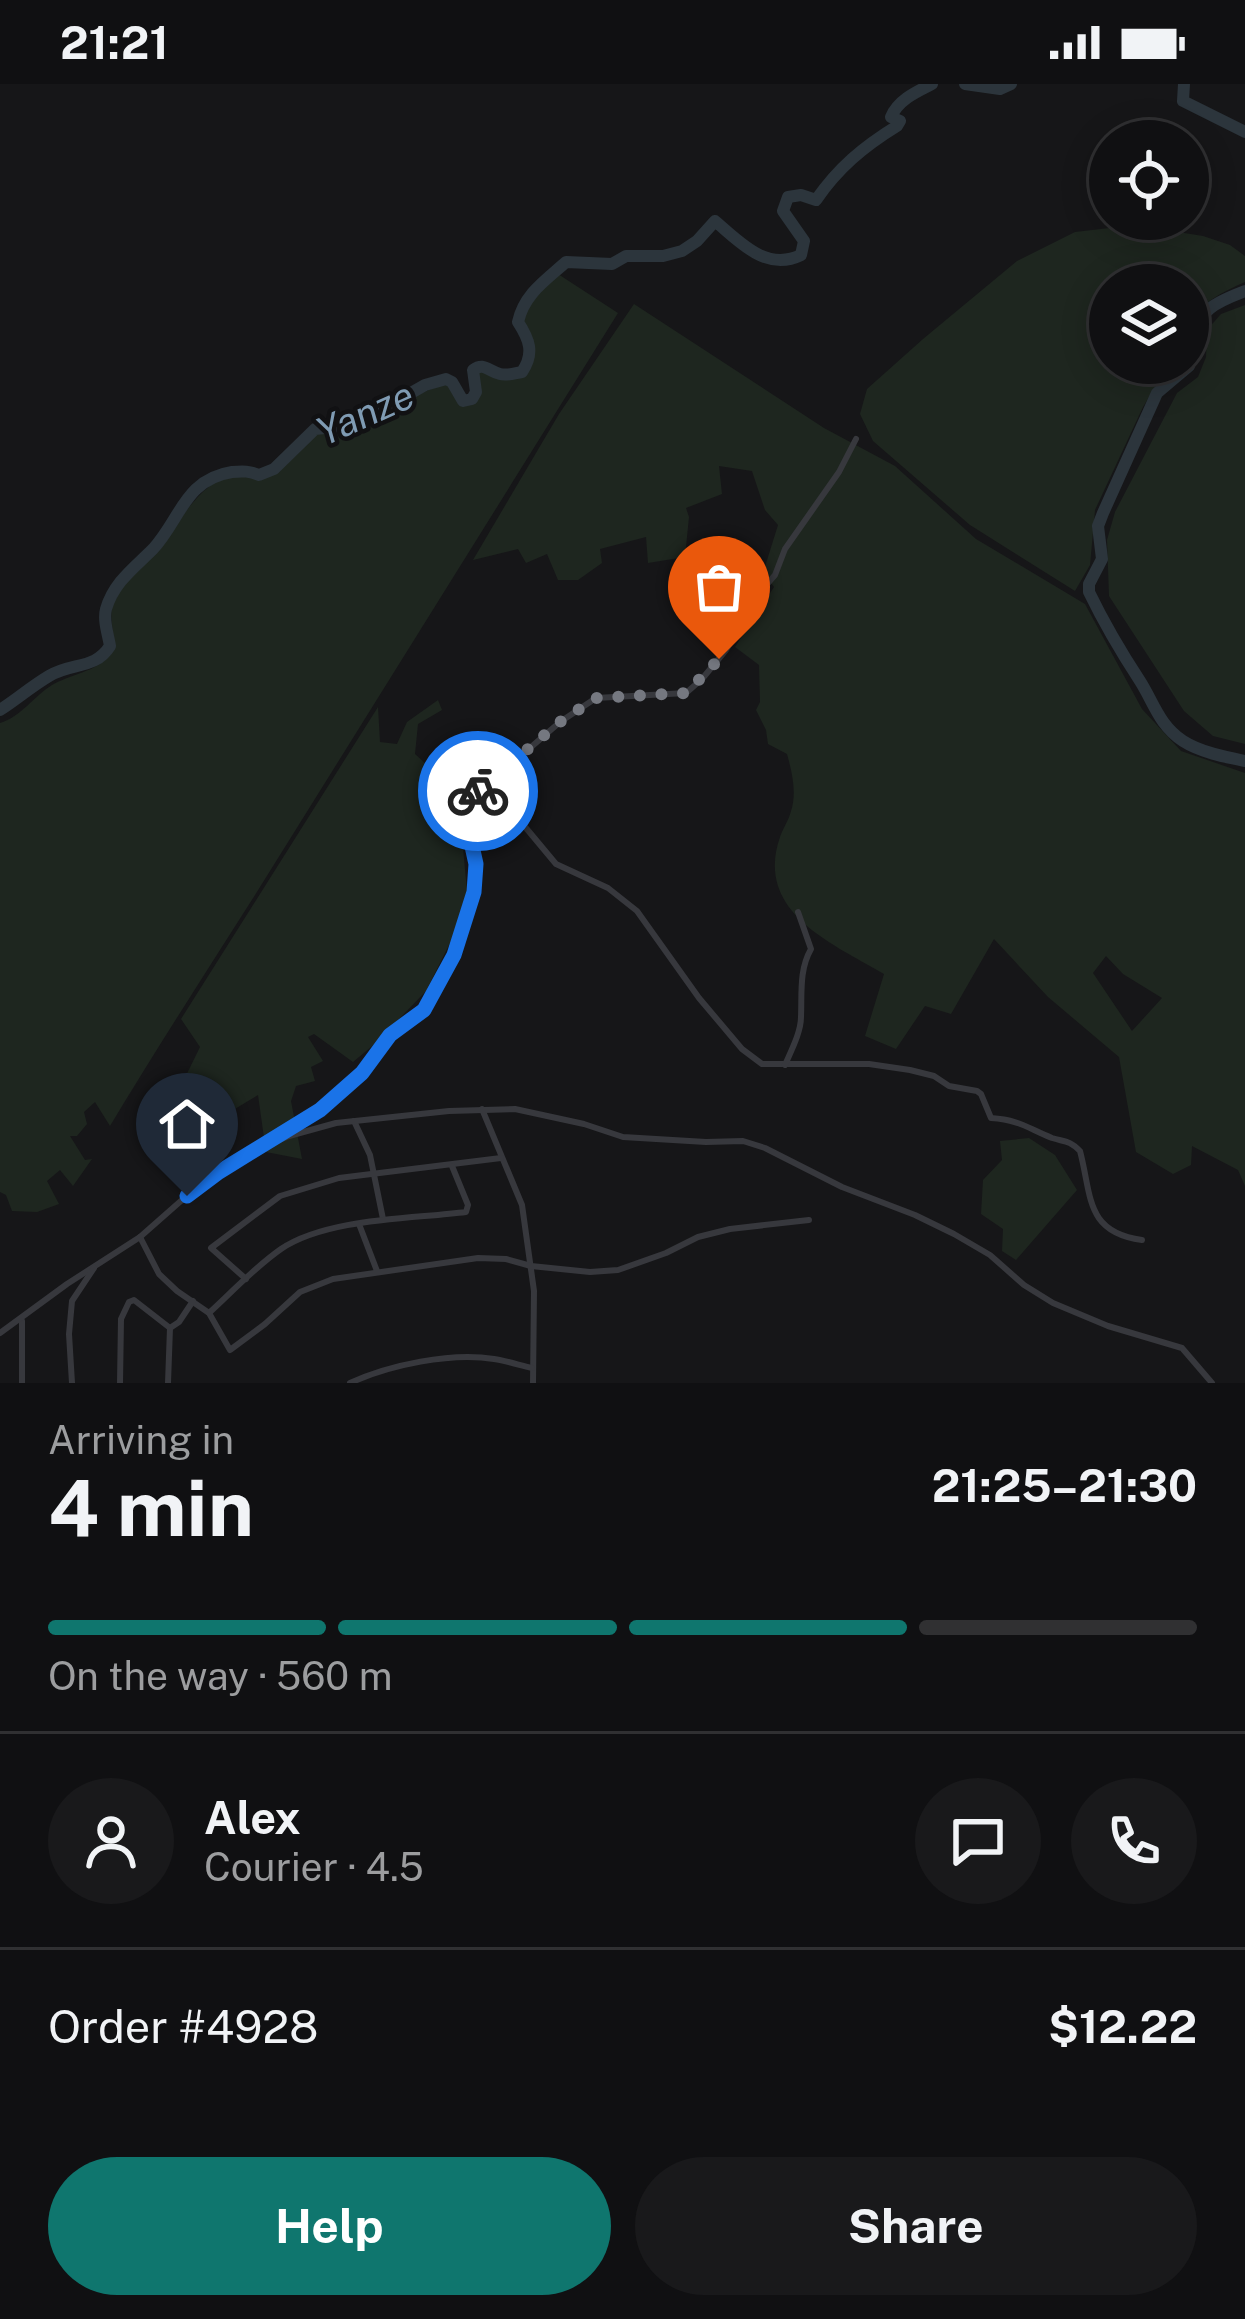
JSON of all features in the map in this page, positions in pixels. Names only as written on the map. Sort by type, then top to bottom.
[{"type":"street","points":[[0,1333],[140,1237],[200,1185],[320,1110],[362,1073],[390,1035],[424,1010],[454,955],[474,892],[476,864],[463,806],[560,722],[596,698],[686,693],[703,679],[775,575],[785,550],[856,439]]},
{"type":"street","points":[[479,791],[516,816],[556,864],[608,888],[637,911],[699,998],[742,1049],[762,1064],[869,1064],[934,1076],[949,1086],[977,1091],[991,1118],[1011,1119],[1075,1144],[1098,1219],[1119,1236],[1142,1240]]},
{"type":"street","points":[[785,1065],[801,1020],[803,962],[811,949],[798,912]]},
{"type":"street","points":[[267,1145],[311,1129],[354,1121],[482,1108],[529,1111],[623,1137],[753,1143],[954,1234],[1053,1303],[1108,1327],[1182,1348],[1212,1383]]},
{"type":"street","points":[[482,1108],[521,1205],[534,1291],[533,1383]]},
{"type":"street","points":[[354,1121],[370,1155],[383,1219]]},
{"type":"street","points":[[246,1279],[212,1248],[280,1196],[339,1178],[501,1158]]},
{"type":"street","points":[[209,1313],[292,1242],[383,1219],[466,1212],[469,1205],[452,1166]]},
{"type":"street","points":[[140,1237],[159,1274],[209,1313],[230,1349],[300,1292],[333,1279],[478,1258],[619,1270],[698,1237],[809,1220]]},
{"type":"street","points":[[359,1224],[377,1271]]},
{"type":"street","points":[[73,1383],[71,1300],[99,1263]]},
{"type":"street","points":[[120,1383],[121,1319],[129,1302],[134,1300],[170,1328]]},
{"type":"street","points":[[170,1328],[194,1301]]},
{"type":"street","points":[[22,1319],[22,1383]]},
{"type":"street","points":[[168,1383],[170,1328]]},
{"type":"street","points":[[350,1383],[374,1372],[452,1359],[495,1359],[532,1368]]},
{"type":"shaded area","points":[[1089,230],[1089,240],[1209,238],[1245,256],[1245,282],[1209,302],[1209,264],[1089,264],[1089,384],[1158,384],[1095,510],[1090,565],[1075,591],[970,525],[873,441],[860,414],[867,389],[923,339],[1017,261],[1075,232]]},
{"type":"shaded area","points":[[558,274],[618,313],[110,1126],[95,1102],[84,1112],[87,1124],[77,1136],[70,1136],[85,1160],[92,1159],[73,1186],[60,1170],[47,1181],[59,1204],[37,1212],[12,1211],[0,1192],[0,723],[52,685],[91,669],[110,655],[116,593],[214,483],[243,475],[259,481],[291,460],[318,432],[355,426],[447,384],[461,404],[475,404],[480,392],[477,373],[482,369],[502,379],[524,375],[532,354],[522,319],[528,301]]},
{"type":"shaded area","points":[[634,304],[824,428],[895,466],[976,539],[1085,604],[1142,709],[1181,751],[1245,773],[1245,1186],[1238,1170],[1192,1146],[1191,1165],[1173,1174],[1136,1152],[1119,1057],[1048,997],[994,939],[951,1014],[925,1006],[896,1049],[865,1036],[884,974],[821,937],[788,905],[778,886],[775,863],[793,804],[792,775],[787,754],[768,744],[756,710],[759,665],[735,647],[774,587],[763,573],[778,525],[765,510],[752,471],[719,466],[722,494],[686,508],[685,557],[648,563],[646,537],[600,549],[602,563],[578,580],[558,580],[547,554],[526,563],[518,549],[473,560],[559,414]],"holes":[[[1106,956],[1123,974],[1162,998],[1132,1031],[1093,973]]]},
{"type":"shaded area","points":[[1245,305],[1245,744],[1213,736],[1184,711],[1109,596],[1107,540],[1115,512],[1177,393],[1189,384],[1209,384],[1209,328],[1221,314]]},
{"type":"shaded area","points":[[438,700],[442,710],[418,724],[415,754],[448,784],[462,837],[467,891],[452,939],[426,991],[353,1062],[314,1034],[308,1037],[323,1061],[311,1067],[315,1081],[296,1086],[291,1101],[302,1159],[266,1152],[258,1095],[215,1121],[174,1100],[200,1047],[181,1019],[378,707],[380,742],[397,744],[407,722]]},
{"type":"shaded area","points":[[1029,1138],[1055,1155],[1077,1190],[1016,1260],[1002,1251],[1003,1229],[981,1214],[983,1180],[1002,1160],[1000,1141]]},
{"type":"waterway","name":"Yanze","points":[[0,710],[49,676],[104,654],[110,646],[105,613],[114,591],[204,483],[232,472],[259,475],[274,469],[315,429],[345,426],[425,385],[446,379],[463,401],[476,392],[473,370],[477,368],[503,375],[522,372],[529,352],[518,322],[521,312],[537,288],[566,262],[612,264],[626,256],[682,251],[715,221],[765,257],[776,260],[801,255],[804,241],[783,211],[788,197],[816,200],[852,159],[897,126],[900,121],[891,117],[898,106],[932,84]]},
{"type":"waterway","name":"Yanze","points":[[965,84],[1000,89],[1011,84]]},
{"type":"waterway","name":"Yanze","points":[[1184,84],[1183,101],[1245,132]]},
{"type":"waterway","name":"Yanze","points":[[1245,291],[1204,314],[1188,341],[1189,366],[1157,393],[1098,526],[1102,559],[1089,584],[1107,626],[1168,728],[1197,748],[1245,761]]},
{"type":"way so far","points":[[478,791],[596,698],[686,693],[719,659]]},
{"type":"route","points":[[187,1196],[320,1110],[362,1073],[390,1035],[424,1010],[454,955],[474,892],[476,864],[463,806],[478,791]]}]
